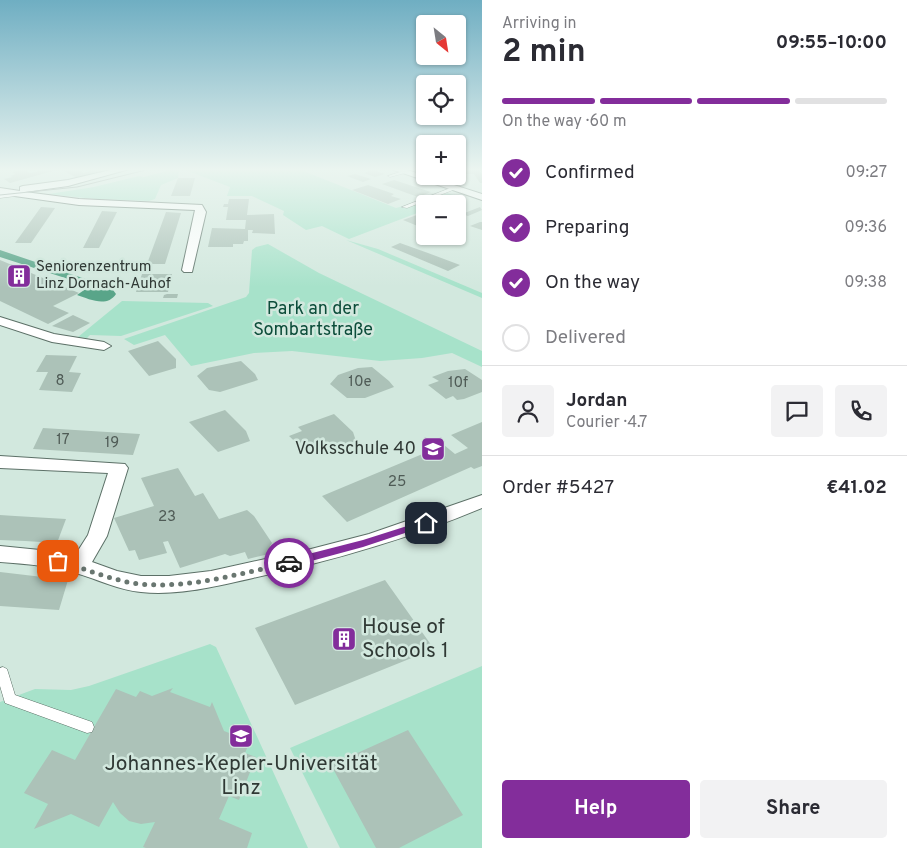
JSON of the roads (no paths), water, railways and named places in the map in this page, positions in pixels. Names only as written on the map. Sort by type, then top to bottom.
[{"type":"street","points":[[188,270],[201,212],[199,208]]},
{"type":"street","points":[[0,321],[52,338],[104,346]]},
{"type":"street","points":[[0,462],[119,468],[97,536],[79,566]]},
{"type":"street","points":[[0,554],[35,557],[79,566],[120,580],[140,584],[166,585],[189,583],[303,560],[415,527],[482,501]]},
{"type":"lane","points":[[3,673],[10,699],[87,727]]},
{"type":"place","name":"Seniorenzentrum Linz Dornach-Auhof","points":[[19,276]]},
{"type":"place","name":"Volksschule 40","points":[[433,449]]},
{"type":"place","name":"House of Schools 1","points":[[344,639]]},
{"type":"place","name":"Johannes-Kepler-Universität Linz","points":[[241,736]]},
{"type":"park label","name":"Park an der Sombartstraße","points":[[313,319]]}]
